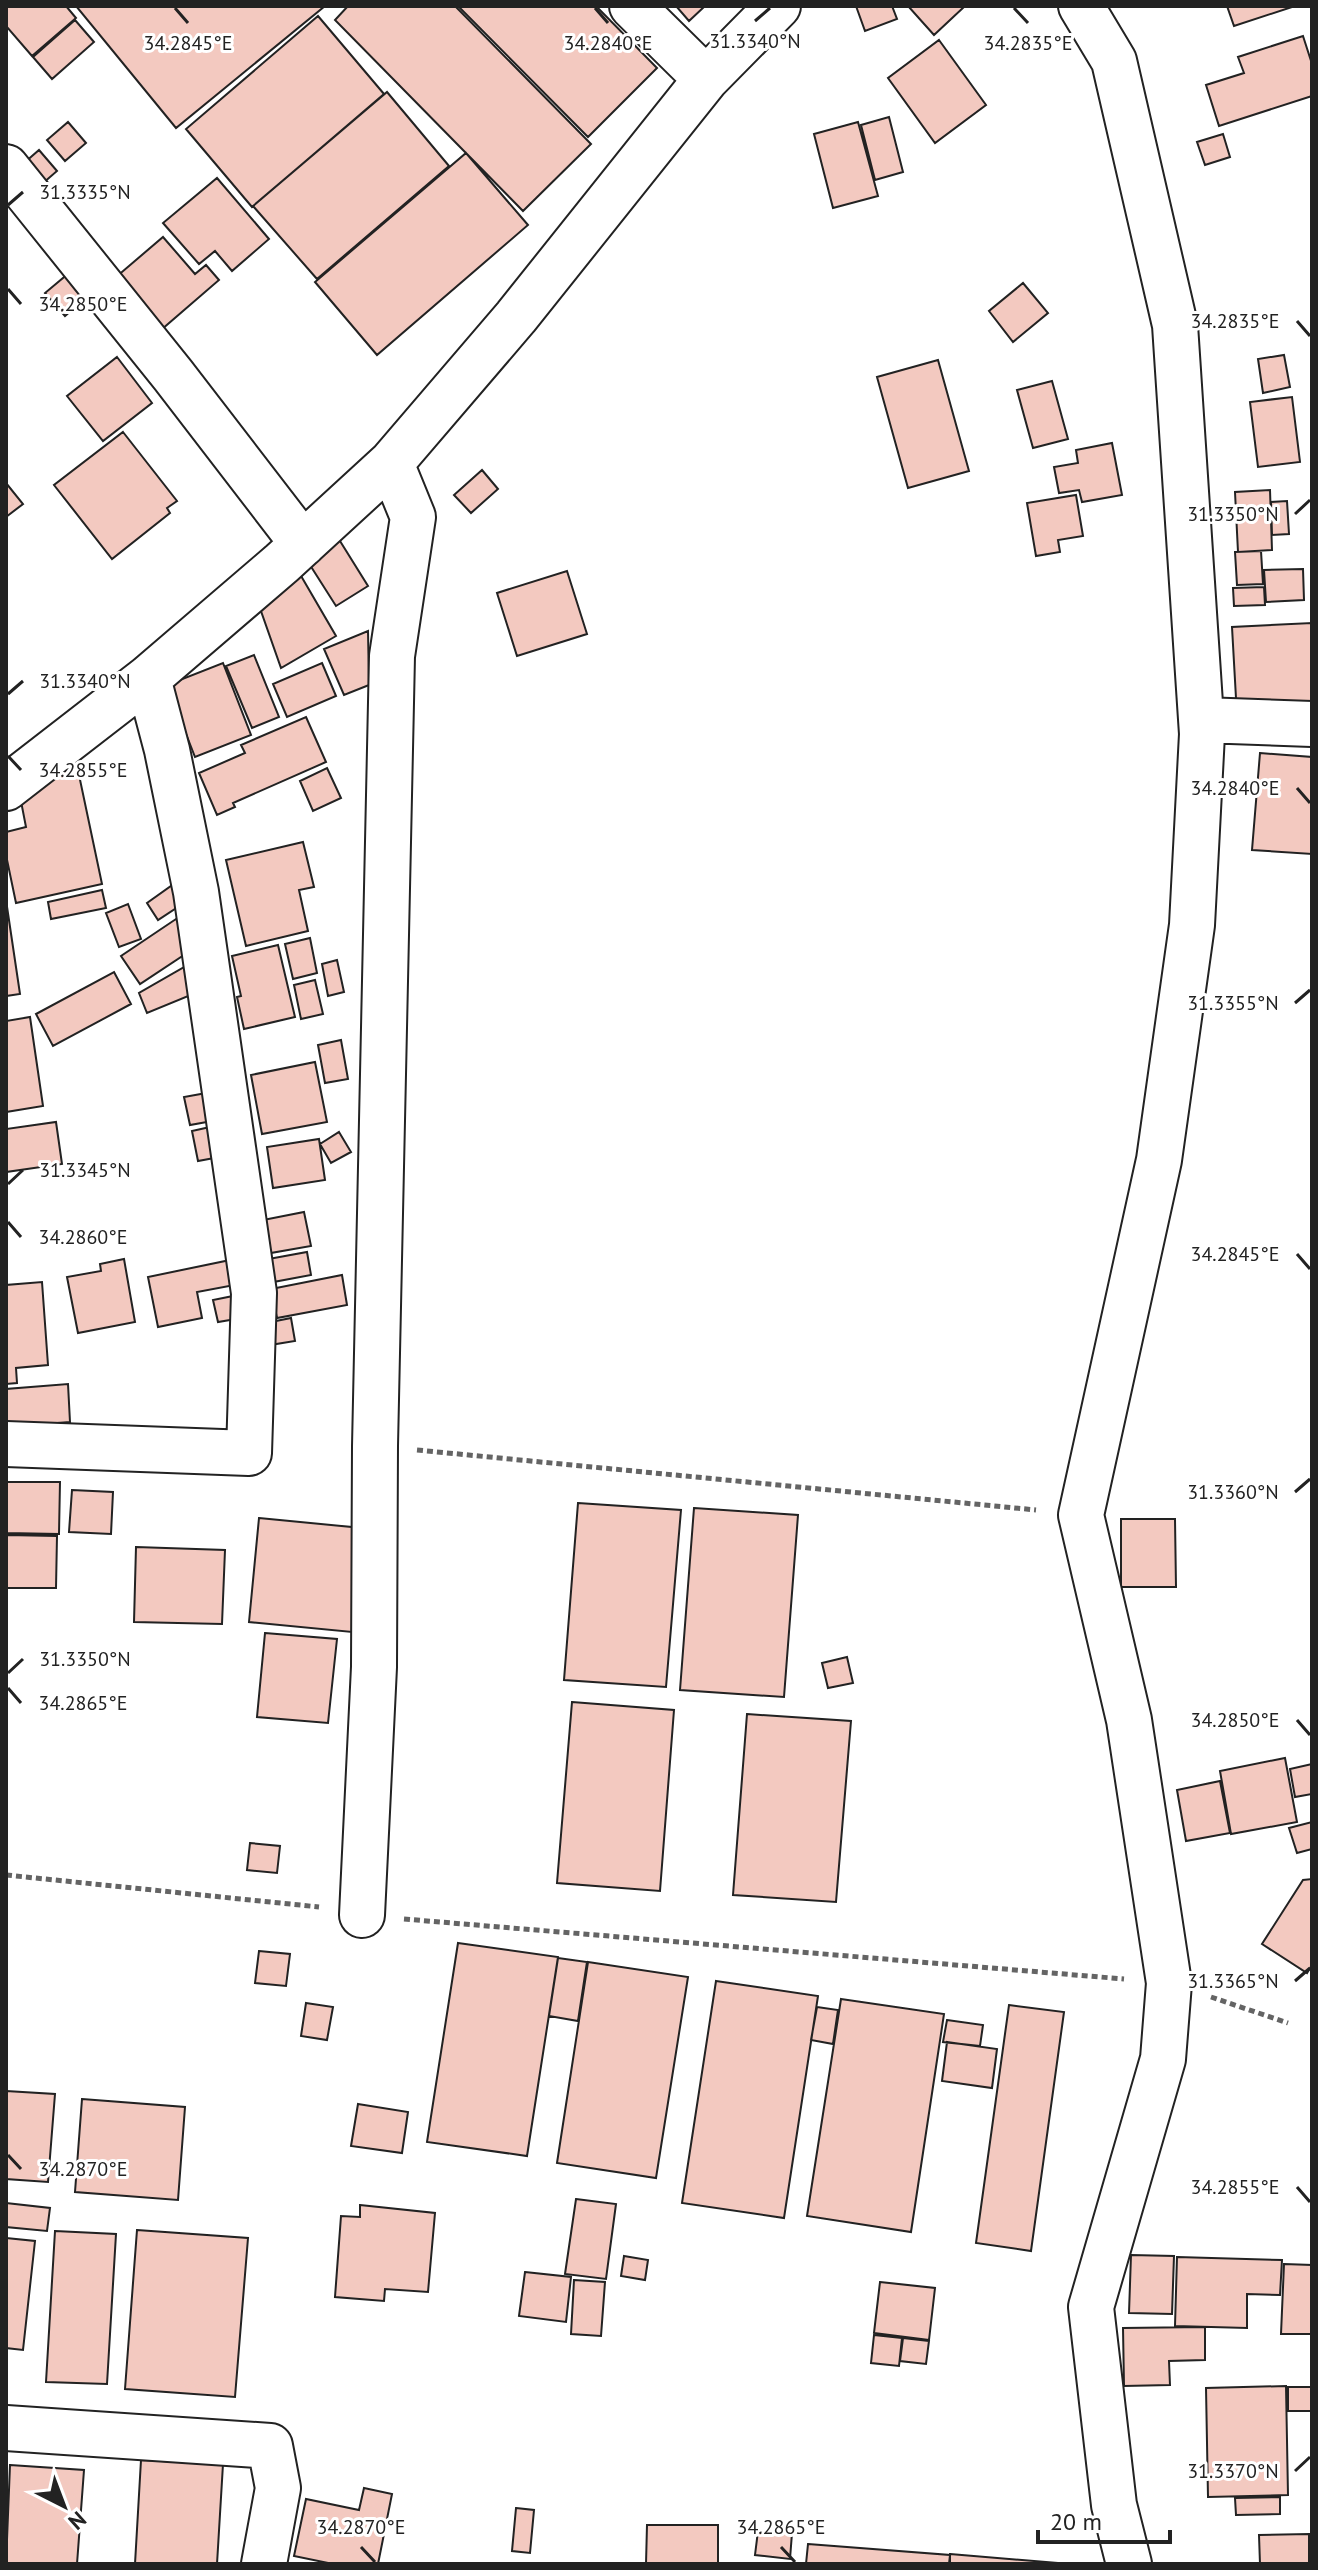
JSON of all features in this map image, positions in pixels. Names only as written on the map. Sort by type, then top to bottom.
[{"type":"street","points":[[632,6],[706,79]]},
{"type":"street","points":[[6,788],[148,678],[391,463],[516,317],[706,79],[778,6]]},
{"type":"street","points":[[1081,6],[1114,61],[1175,325],[1202,720],[1192,925],[1159,1160],[1081,1515],[1129,1720],[1169,1983],[1163,2059],[1091,2307],[1114,2505],[1129,2564]]},
{"type":"street","points":[[6,167],[173,375],[303,544]]},
{"type":"street","points":[[362,1915],[374,1667],[375,1446],[392,656],[413,517],[391,463]]},
{"type":"street","points":[[6,1444],[249,1453],[252,1277],[196,892],[167,750],[148,678]]},
{"type":"street","points":[[1202,720],[1312,724]]},
{"type":"street","points":[[6,2428],[270,2446],[278,2488],[264,2564]]},
{"type":"path","points":[[375,1446],[1081,1515]]},
{"type":"path","points":[[6,1875],[304,1905],[362,1915],[1169,1983],[1288,2023]]},
{"type":"building","points":[[6,6],[66,6],[76,18],[32,56],[6,26]]},
{"type":"building","points":[[76,6],[325,6],[176,128]]},
{"type":"building","points":[[348,6],[455,6],[591,144],[523,211],[335,20]]},
{"type":"building","points":[[458,6],[596,6],[657,68],[588,137]]},
{"type":"building","points":[[676,6],[705,6],[689,21]]},
{"type":"building","points":[[856,6],[892,6],[897,19],[865,31]]},
{"type":"building","points":[[908,6],[965,6],[934,35]]},
{"type":"building","points":[[1227,6],[1295,6],[1234,26]]},
{"type":"building","points":[[318,16],[384,94],[252,207],[186,129]]},
{"type":"building","points":[[75,20],[94,42],[52,79],[33,57]]},
{"type":"building","points":[[1303,36],[1312,64],[1312,96],[1219,126],[1206,85],[1244,73],[1238,57]]},
{"type":"building","points":[[939,40],[986,105],[935,143],[888,78]]},
{"type":"building","points":[[387,92],[449,166],[317,279],[253,206]]},
{"type":"building","points":[[889,117],[903,172],[875,180],[861,125]]},
{"type":"building","points":[[68,122],[86,143],[65,161],[47,140]]},
{"type":"building","points":[[858,122],[878,196],[833,208],[814,134]]},
{"type":"building","points":[[1223,134],[1230,157],[1205,165],[1197,142]]},
{"type":"building","points":[[39,150],[57,171],[35,190],[17,169]]},
{"type":"building","points":[[466,153],[528,225],[377,355],[315,282]]},
{"type":"building","points":[[217,178],[269,239],[232,271],[215,251],[199,264],[163,223]]},
{"type":"building","points":[[163,237],[195,274],[206,265],[219,280],[154,336],[109,283]]},
{"type":"building","points":[[69,273],[88,296],[65,316],[45,293]]},
{"type":"building","points":[[1023,283],[1048,313],[1013,342],[989,311]]},
{"type":"building","points":[[1284,355],[1290,387],[1263,393],[1258,359]]},
{"type":"building","points":[[117,357],[152,403],[103,441],[67,396]]},
{"type":"building","points":[[938,360],[969,471],[908,488],[877,377]]},
{"type":"building","points":[[1052,381],[1068,439],[1033,448],[1017,390]]},
{"type":"building","points":[[1292,397],[1300,462],[1258,467],[1250,402]]},
{"type":"building","points":[[123,432],[177,501],[167,508],[170,513],[112,559],[54,485]]},
{"type":"building","points":[[1112,443],[1122,495],[1082,502],[1079,490],[1059,493],[1054,467],[1078,463],[1076,450]]},
{"type":"building","points":[[482,470],[498,489],[471,513],[454,495]]},
{"type":"building","points":[[6,483],[23,504],[6,517]]},
{"type":"building","points":[[1270,490],[1272,550],[1238,552],[1235,492]]},
{"type":"building","points":[[1076,495],[1083,536],[1058,540],[1060,552],[1036,556],[1027,503]]},
{"type":"building","points":[[1287,501],[1289,534],[1272,535],[1271,502]]},
{"type":"building","points":[[335,533],[368,586],[336,606],[303,554]]},
{"type":"building","points":[[1261,551],[1263,584],[1237,585],[1235,552]]},
{"type":"building","points":[[297,569],[336,636],[281,668],[255,594]]},
{"type":"building","points":[[1303,569],[1304,600],[1266,602],[1264,570]]},
{"type":"building","points":[[567,571],[587,634],[517,656],[497,593]]},
{"type":"building","points":[[1264,587],[1265,605],[1234,606],[1233,588]]},
{"type":"building","points":[[1312,623],[1312,712],[1237,716],[1232,627]]},
{"type":"building","points":[[368,631],[369,685],[344,695],[324,649]]},
{"type":"building","points":[[254,655],[279,717],[252,728],[226,666]]},
{"type":"building","points":[[223,663],[251,735],[195,757],[167,685]]},
{"type":"building","points":[[322,663],[336,696],[287,717],[273,684]]},
{"type":"building","points":[[306,717],[326,762],[233,803],[235,807],[217,815],[199,773],[245,753],[241,745]]},
{"type":"building","points":[[1260,753],[1312,757],[1312,854],[1252,850]]},
{"type":"building","points":[[75,756],[102,884],[16,903],[6,855],[6,832],[26,827],[19,791]]},
{"type":"building","points":[[327,768],[341,798],[313,811],[300,781]]},
{"type":"building","points":[[303,842],[314,887],[299,890],[308,931],[246,946],[226,860]]},
{"type":"building","points":[[178,881],[190,899],[158,920],[147,903]]},
{"type":"building","points":[[102,890],[106,908],[51,919],[48,902]]},
{"type":"building","points":[[6,900],[20,994],[6,996]]},
{"type":"building","points":[[128,904],[141,939],[119,947],[106,913]]},
{"type":"building","points":[[176,919],[196,947],[140,984],[121,956]]},
{"type":"building","points":[[310,938],[317,973],[293,979],[285,944]]},
{"type":"building","points":[[278,945],[295,1017],[244,1029],[232,956]]},
{"type":"building","points":[[337,960],[344,992],[328,996],[322,964]]},
{"type":"building","points":[[193,962],[203,990],[147,1013],[139,993]]},
{"type":"building","points":[[114,972],[131,1004],[53,1046],[36,1014]]},
{"type":"building","points":[[315,980],[323,1014],[301,1019],[294,985]]},
{"type":"building","points":[[30,1017],[43,1106],[6,1112],[6,1021]]},
{"type":"building","points":[[341,1040],[348,1079],[325,1083],[318,1045]]},
{"type":"building","points":[[315,1062],[327,1122],[262,1134],[251,1075]]},
{"type":"building","points":[[212,1092],[218,1120],[190,1125],[184,1097]]},
{"type":"building","points":[[56,1122],[62,1164],[6,1172],[6,1129]]},
{"type":"building","points":[[219,1125],[225,1156],[198,1161],[192,1131]]},
{"type":"building","points":[[339,1132],[351,1152],[331,1163],[320,1144]]},
{"type":"building","points":[[319,1139],[325,1180],[273,1188],[267,1147]]},
{"type":"building","points":[[304,1212],[311,1246],[265,1254],[258,1221]]},
{"type":"building","points":[[307,1252],[311,1275],[268,1283],[263,1260]]},
{"type":"building","points":[[124,1259],[135,1322],[78,1333],[67,1277],[101,1271],[100,1264]]},
{"type":"building","points":[[235,1259],[240,1284],[197,1292],[202,1318],[158,1327],[148,1277]]},
{"type":"building","points":[[342,1275],[347,1305],[277,1318],[271,1289]]},
{"type":"building","points":[[42,1282],[48,1365],[16,1368],[17,1383],[6,1384],[6,1285]]},
{"type":"building","points":[[238,1295],[242,1318],[218,1322],[213,1300]]},
{"type":"building","points":[[291,1318],[295,1341],[270,1345],[266,1323]]},
{"type":"building","points":[[68,1384],[70,1422],[6,1427],[6,1389]]},
{"type":"building","points":[[6,1482],[60,1482],[59,1534],[6,1533]]},
{"type":"building","points":[[72,1490],[113,1492],[111,1534],[69,1532]]},
{"type":"building","points":[[578,1503],[681,1510],[666,1687],[564,1680]]},
{"type":"building","points":[[694,1508],[798,1515],[784,1697],[680,1690]]},
{"type":"building","points":[[259,1518],[362,1528],[352,1632],[249,1622]]},
{"type":"building","points":[[1121,1519],[1175,1519],[1176,1587],[1121,1587]]},
{"type":"building","points":[[6,1535],[57,1536],[56,1588],[6,1588]]},
{"type":"building","points":[[136,1547],[225,1550],[222,1624],[134,1622]]},
{"type":"building","points":[[265,1633],[337,1639],[328,1723],[257,1717]]},
{"type":"building","points":[[847,1657],[853,1683],[828,1688],[822,1663]]},
{"type":"building","points":[[572,1702],[674,1710],[660,1891],[557,1883]]},
{"type":"building","points":[[747,1714],[851,1721],[836,1902],[733,1895]]},
{"type":"building","points":[[1285,1758],[1297,1822],[1231,1834],[1220,1771]]},
{"type":"building","points":[[1312,1764],[1312,1794],[1295,1797],[1290,1769]]},
{"type":"building","points":[[1220,1781],[1230,1833],[1186,1841],[1177,1790]]},
{"type":"building","points":[[1312,1822],[1312,1849],[1297,1853],[1289,1828]]},
{"type":"building","points":[[250,1843],[280,1846],[277,1873],[247,1870]]},
{"type":"building","points":[[1312,1879],[1312,1965],[1307,1973],[1262,1944],[1303,1880]]},
{"type":"building","points":[[458,1943],[558,1957],[527,2156],[427,2142]]},
{"type":"building","points":[[259,1951],[290,1954],[286,1986],[255,1983]]},
{"type":"building","points":[[558,1958],[587,1962],[578,2021],[549,2016]]},
{"type":"building","points":[[588,1962],[688,1977],[656,2178],[557,2163]]},
{"type":"building","points":[[716,1981],[818,1996],[784,2218],[682,2203]]},
{"type":"building","points":[[841,1999],[944,2014],[911,2232],[807,2216]]},
{"type":"building","points":[[306,2003],[333,2007],[327,2040],[301,2036]]},
{"type":"building","points":[[1009,2005],[1064,2012],[1031,2251],[976,2243]]},
{"type":"building","points":[[817,2007],[838,2010],[833,2044],[811,2040]]},
{"type":"building","points":[[947,2020],[983,2025],[980,2046],[943,2042]]},
{"type":"building","points":[[947,2042],[997,2049],[992,2088],[942,2081]]},
{"type":"building","points":[[6,2091],[55,2094],[48,2182],[6,2179]]},
{"type":"building","points":[[82,2099],[185,2107],[178,2200],[75,2192]]},
{"type":"building","points":[[358,2104],[408,2112],[402,2153],[351,2146]]},
{"type":"building","points":[[576,2199],[616,2204],[606,2279],[565,2274]]},
{"type":"building","points":[[6,2203],[50,2208],[47,2231],[6,2227]]},
{"type":"building","points":[[360,2205],[435,2213],[428,2292],[385,2289],[384,2301],[335,2297],[341,2216],[360,2217]]},
{"type":"building","points":[[137,2230],[248,2238],[235,2397],[125,2389]]},
{"type":"building","points":[[55,2231],[116,2234],[107,2384],[46,2382]]},
{"type":"building","points":[[6,2238],[35,2241],[23,2350],[6,2348]]},
{"type":"building","points":[[1131,2255],[1174,2256],[1172,2314],[1129,2313]]},
{"type":"building","points":[[624,2256],[648,2260],[645,2280],[621,2276]]},
{"type":"building","points":[[1177,2257],[1282,2260],[1280,2295],[1247,2294],[1247,2328],[1175,2326]]},
{"type":"building","points":[[1284,2264],[1312,2265],[1312,2334],[1281,2334]]},
{"type":"building","points":[[525,2272],[571,2277],[566,2322],[519,2316]]},
{"type":"building","points":[[574,2280],[605,2282],[601,2336],[571,2334]]},
{"type":"building","points":[[880,2282],[935,2288],[929,2340],[874,2333]]},
{"type":"building","points":[[1205,2327],[1205,2360],[1169,2361],[1170,2385],[1124,2386],[1123,2328]]},
{"type":"building","points":[[874,2335],[902,2338],[899,2366],[871,2363]]},
{"type":"building","points":[[903,2338],[929,2341],[926,2364],[900,2361]]},
{"type":"building","points":[[1286,2386],[1288,2495],[1208,2497],[1206,2388]]},
{"type":"building","points":[[1288,2387],[1312,2387],[1312,2411],[1288,2411]]},
{"type":"building","points":[[141,2460],[223,2464],[217,2564],[135,2564]]},
{"type":"building","points":[[10,2465],[84,2470],[77,2564],[6,2564]]},
{"type":"building","points":[[364,2488],[392,2494],[378,2564],[333,2564],[294,2556],[306,2499],[359,2510]]},
{"type":"building","points":[[1280,2497],[1280,2514],[1236,2515],[1235,2498]]},
{"type":"building","points":[[516,2508],[534,2510],[530,2553],[512,2551]]},
{"type":"building","points":[[647,2525],[718,2525],[718,2564],[646,2564]]},
{"type":"building","points":[[758,2531],[792,2533],[790,2559],[755,2555]]},
{"type":"building","points":[[1309,2534],[1309,2564],[1260,2564],[1259,2535]]},
{"type":"building","points":[[808,2544],[950,2555],[949,2564],[806,2564]]},
{"type":"building","points":[[950,2554],[1070,2564],[950,2564]]}]
